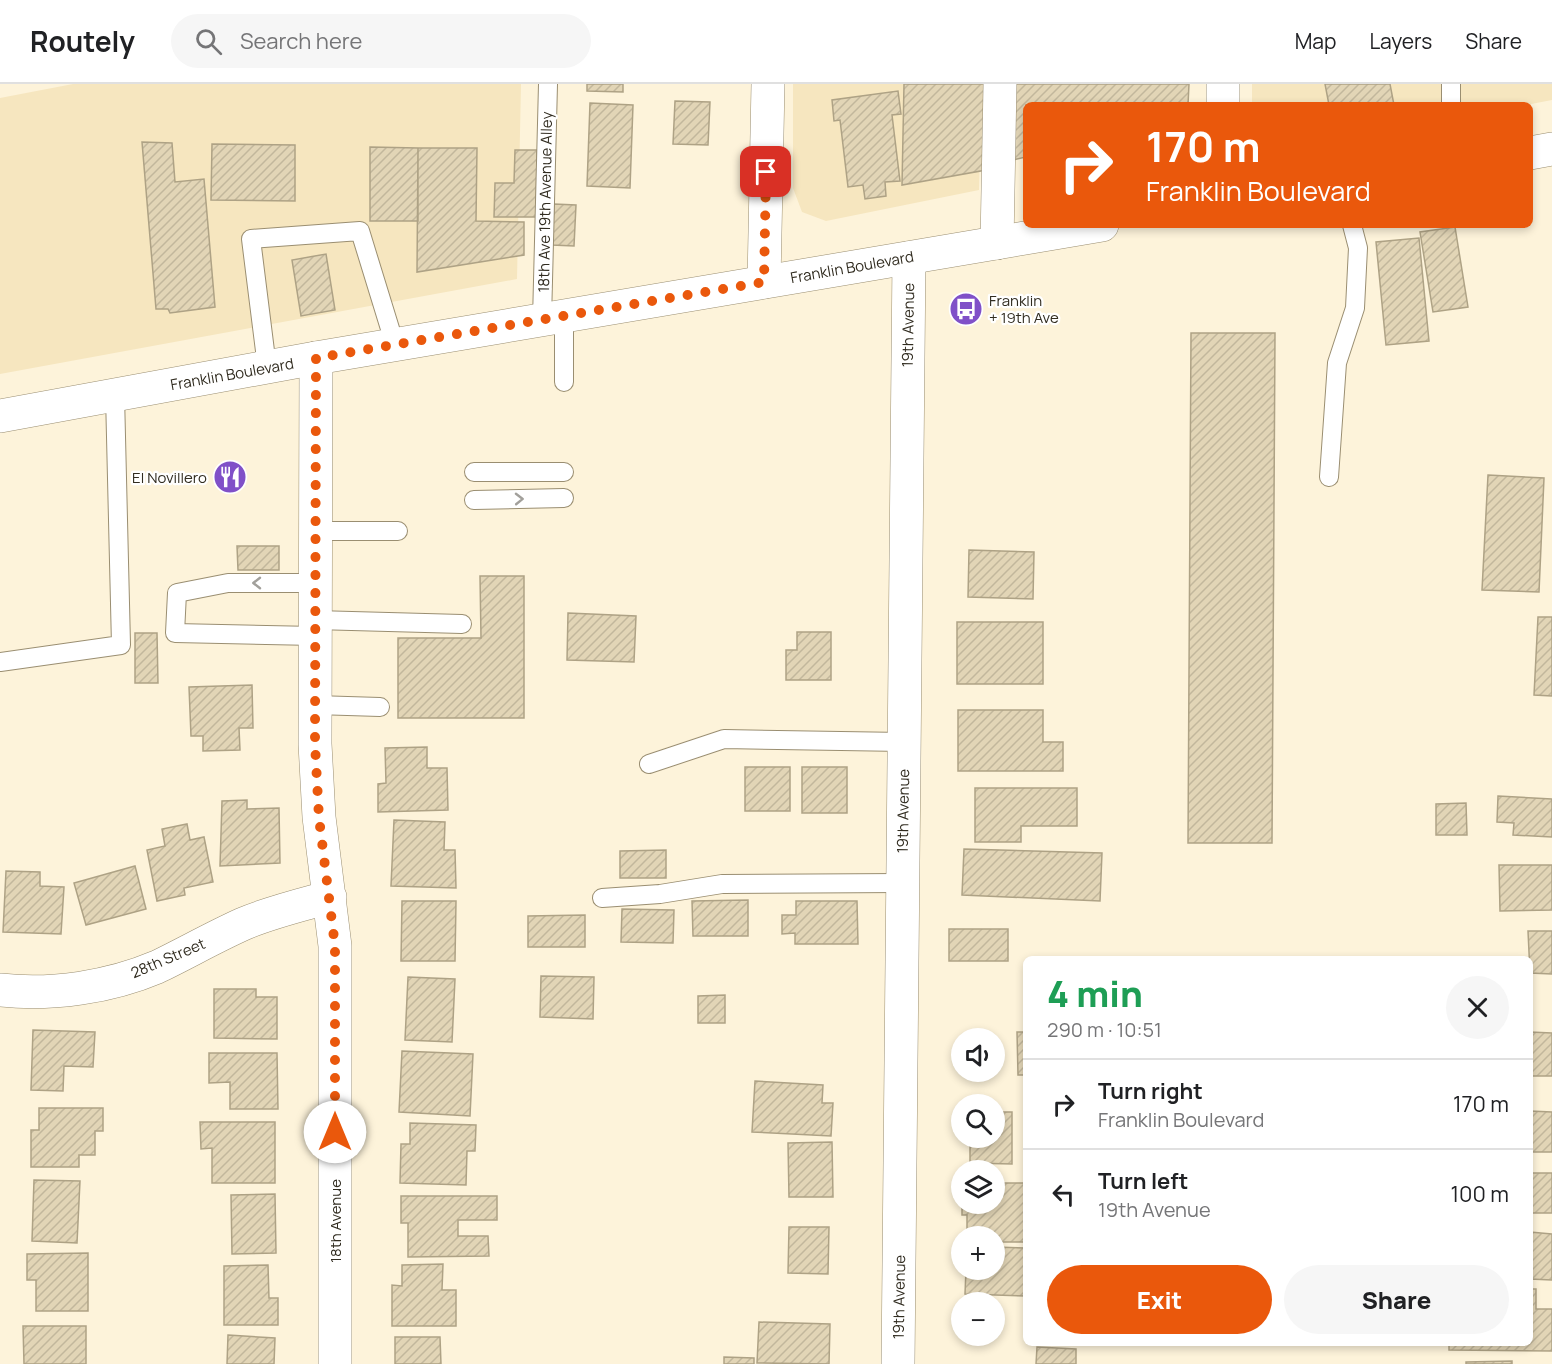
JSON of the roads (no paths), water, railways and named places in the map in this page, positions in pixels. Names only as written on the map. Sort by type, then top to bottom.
[{"type":"street","points":[[764,282],[768,84]]},
{"type":"street","points":[[997,243],[1000,84]]},
{"type":"street","points":[[1223,84],[1223,102]]},
{"type":"street","points":[[1533,152],[1552,149]]},
{"type":"street","name":"Franklin Boulevard","points":[[0,416],[316,358],[1084,228]]},
{"type":"street","name":"19th Avenue","points":[[898,1364],[909,258]]},
{"type":"street","name":"18th Avenue","points":[[316,358],[315,705],[319,818],[335,946],[335,1364]]},
{"type":"street","name":"28th Street","points":[[0,990],[58,990],[101,984],[155,968],[244,924],[273,913],[330,897]]},
{"type":"lane","name":"18th Ave 19th Avenue Alley","points":[[548,84],[553,318],[564,382]]},
{"type":"lane","points":[[1451,102],[1452,84]]},
{"type":"lane","points":[[1329,477],[1337,363],[1355,308],[1358,248],[1353,228]]},
{"type":"lane","points":[[267,367],[250,239],[360,231],[395,345]]},
{"type":"lane","points":[[0,662],[121,645],[115,395]]},
{"type":"lane","points":[[474,472],[564,472]]},
{"type":"lane","points":[[474,500],[564,498]]},
{"type":"lane","points":[[315,531],[398,531]]},
{"type":"lane","points":[[315,583],[228,583],[177,593],[176,633],[462,624]]},
{"type":"lane","points":[[315,705],[380,707]]},
{"type":"lane","points":[[649,764],[724,739],[904,742]]},
{"type":"lane","points":[[602,898],[660,894],[722,884],[903,883]]},
{"type":"place","name":"Franklin + 19th Ave","points":[[966,309]]},
{"type":"place","name":"El Novillero","points":[[230,477]]}]
